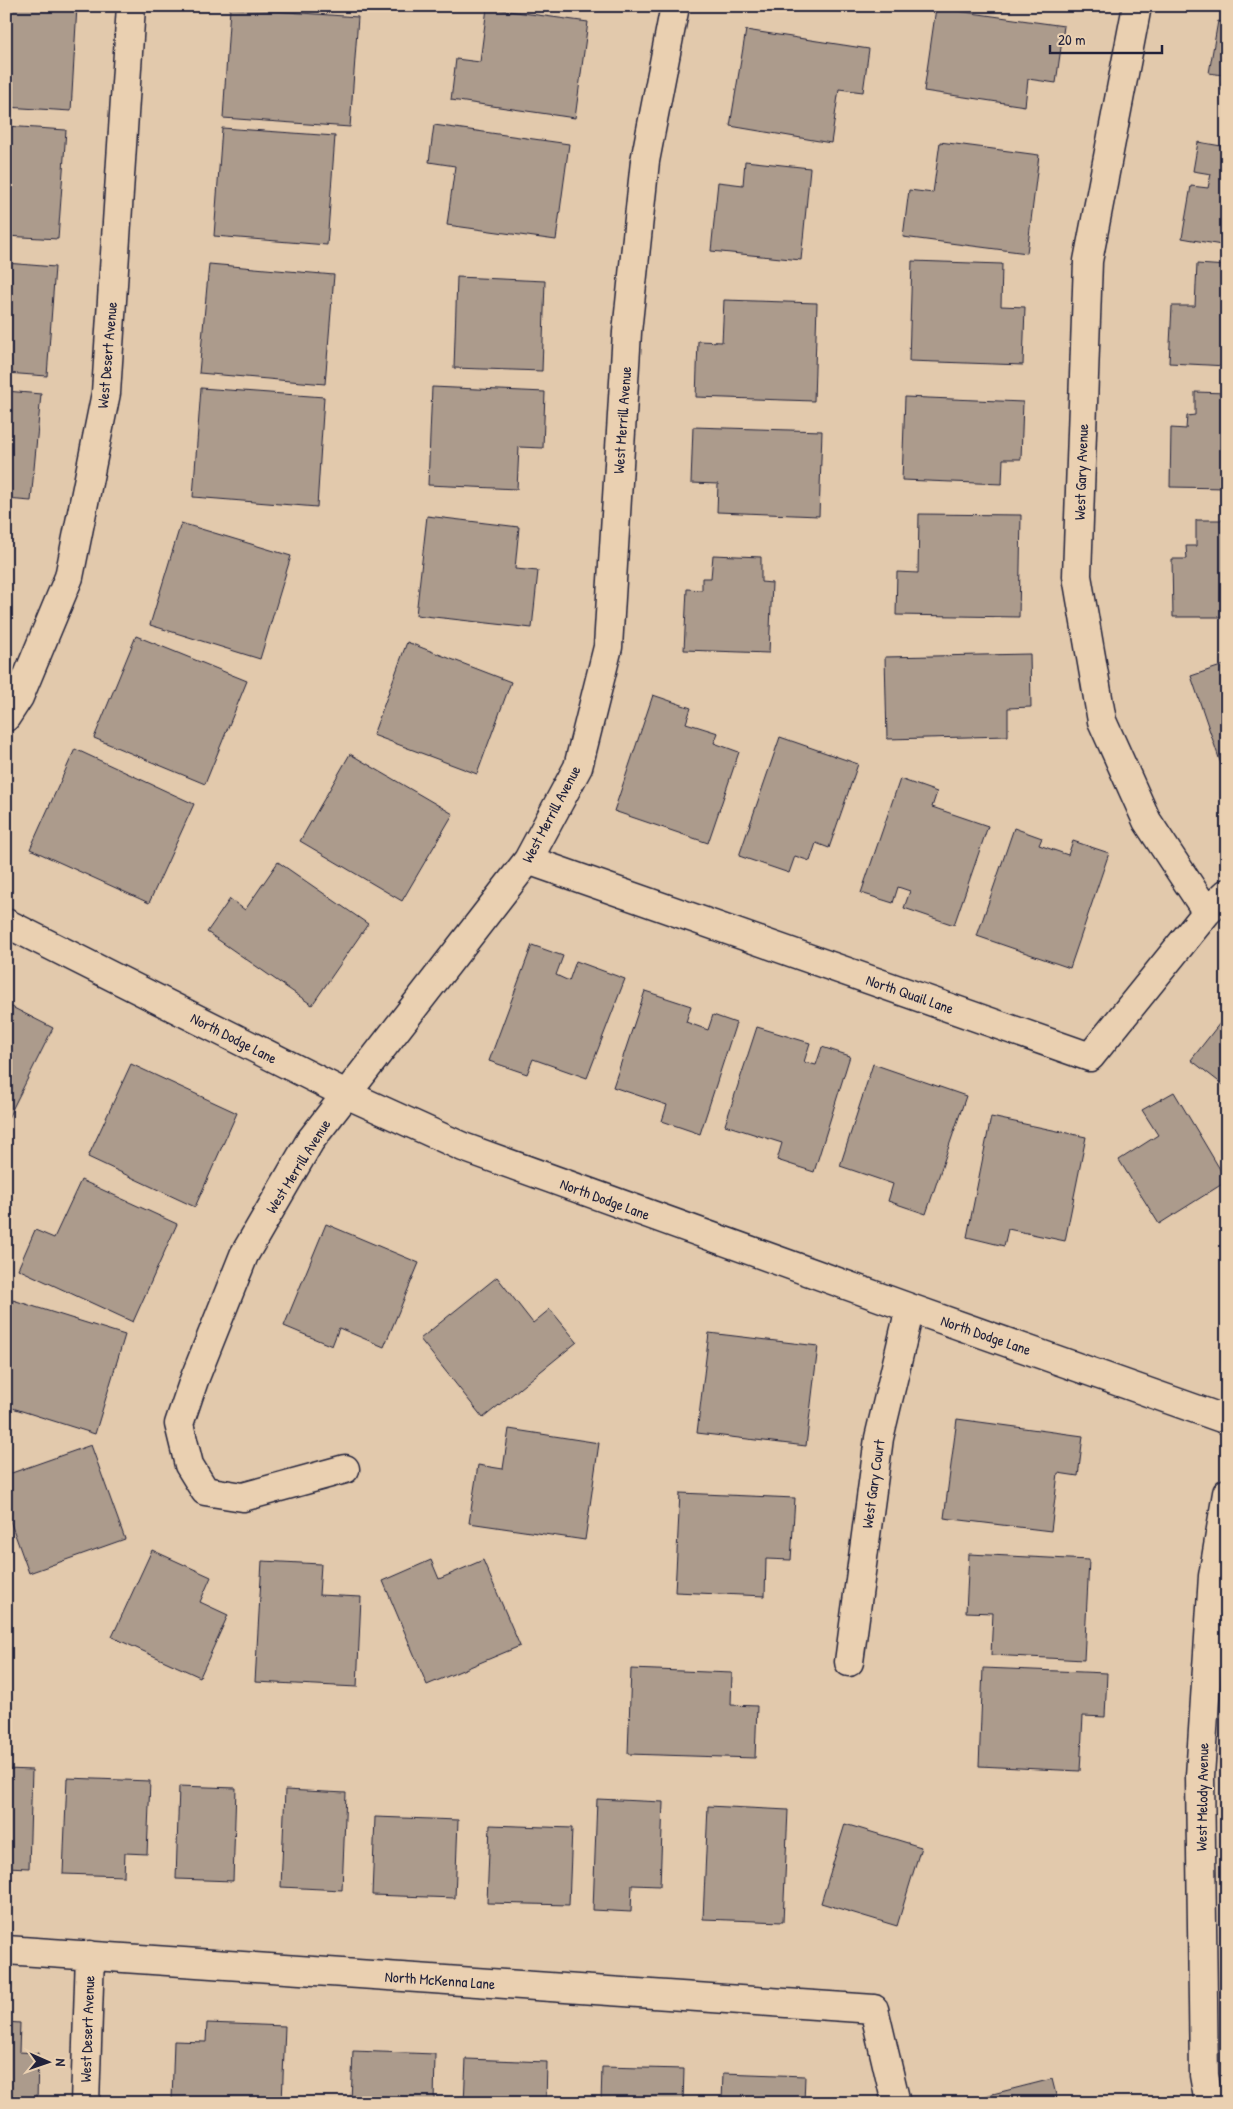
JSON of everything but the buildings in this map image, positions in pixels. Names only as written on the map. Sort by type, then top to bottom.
[{"type":"street","name":"West Desert Avenue","points":[[6,717],[20,696],[69,576],[106,393],[131,6]]},
{"type":"street","name":"West Merrill Avenue","points":[[344,1468],[243,1497],[205,1491],[189,1465],[179,1424],[194,1380],[244,1255],[310,1141],[528,860],[578,768],[608,647],[627,332],[645,161],[675,6]]},
{"type":"street","name":"West Gary Avenue","points":[[1137,6],[1088,261],[1077,576],[1102,721],[1147,821],[1207,912]]},
{"type":"street","name":"North Quail Lane","points":[[528,860],[1090,1057],[1207,912],[1227,894]]},
{"type":"street","name":"North Dodge Lane","points":[[6,923],[346,1094],[463,1147],[1227,1420]]},
{"type":"street","name":"West Gary Court","points":[[849,1662],[879,1438],[910,1308]]},
{"type":"street","name":"West Melody Avenue","points":[[1210,2103],[1204,2075],[1200,1776],[1213,1576],[1227,1493]]},
{"type":"street","name":"North McKenna Lane","points":[[6,1950],[874,2010],[896,2103]]},
{"type":"street","name":"West Desert Avenue","points":[[85,2103],[90,1955]]},
{"type":"shaded area","points":[[1227,1860],[1227,2026],[1221,1986]]}]
